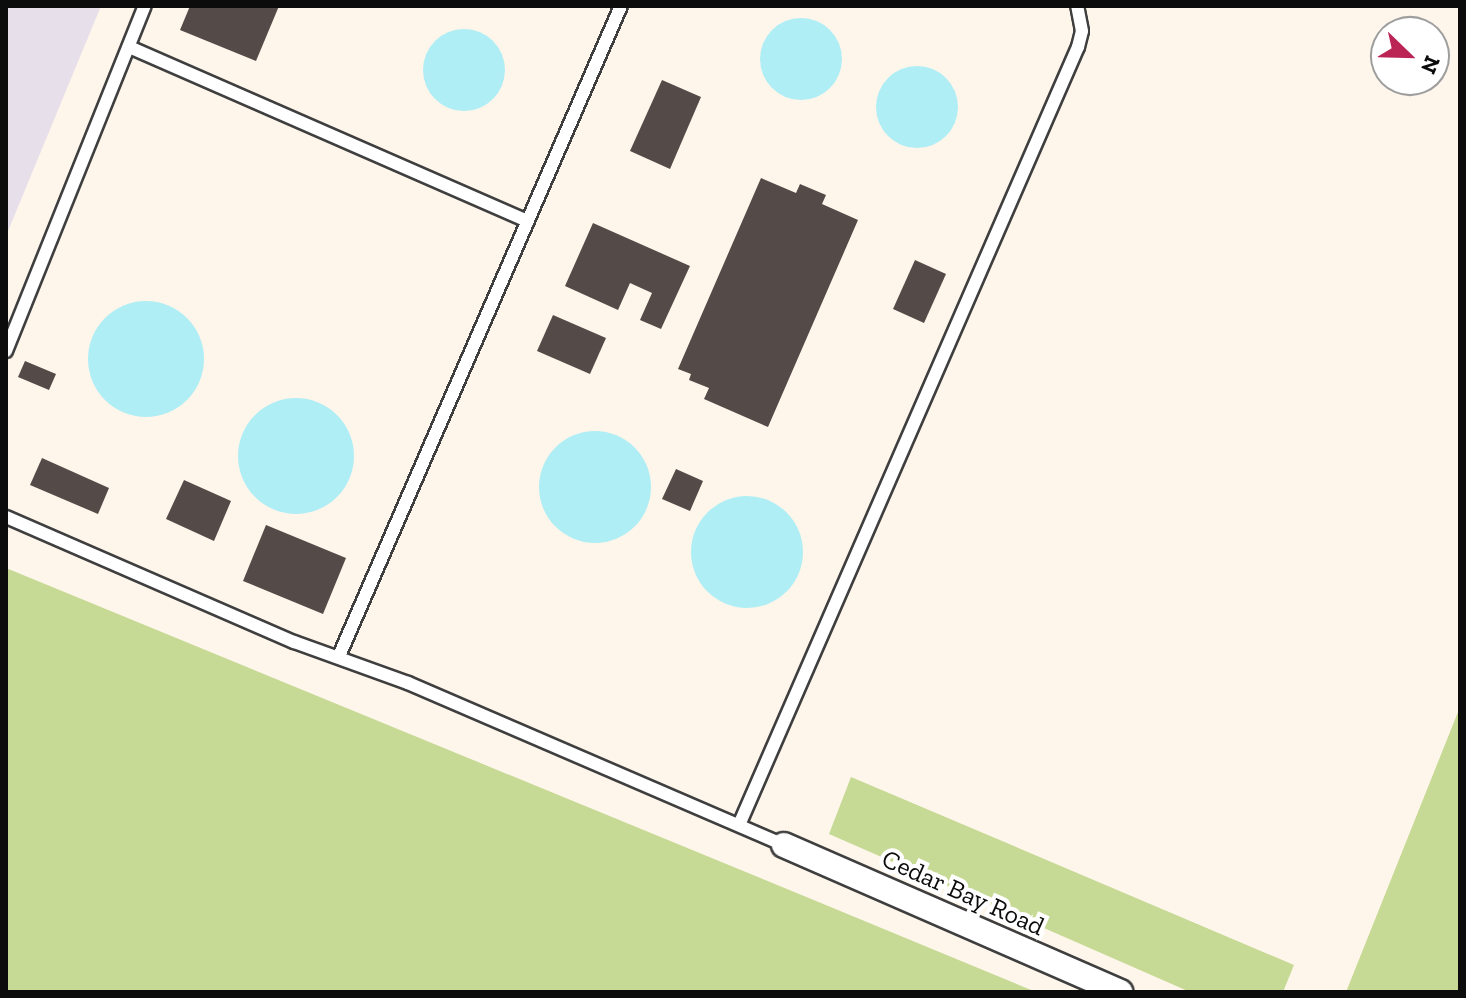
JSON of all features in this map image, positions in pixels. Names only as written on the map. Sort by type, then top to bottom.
[{"type":"street","name":"Cedar Bay Road","points":[[784,845],[1120,992]]},
{"type":"lane","points":[[6,351],[145,6]]},
{"type":"lane","points":[[339,656],[621,6]]},
{"type":"lane","points":[[739,825],[1078,47],[1082,31],[1077,6]]},
{"type":"lane","points":[[129,47],[528,221]]},
{"type":"lane","points":[[6,517],[294,642],[339,656],[784,845]]},
{"type":"shaded area","points":[[6,6],[101,6],[6,236]]},
{"type":"green space","points":[[6,568],[804,896],[1036,992],[6,992]]},
{"type":"green space","points":[[1460,707],[1460,992],[1346,992]]},
{"type":"green space","points":[[851,777],[1294,965],[1283,992],[1190,992],[829,834]]},
{"type":"water","points":[[793,18],[809,18],[824,25],[835,36],[842,59],[839,75],[830,88],[809,100],[793,100],[778,93],[767,82],[760,67],[760,51],[767,36],[778,25]]},
{"type":"water","points":[[456,29],[472,29],[487,35],[499,47],[505,70],[499,93],[487,105],[472,111],[456,111],[441,105],[429,93],[423,78],[423,62],[429,47],[441,35]]},
{"type":"water","points":[[909,66],[925,66],[940,73],[951,84],[958,107],[955,123],[946,136],[925,148],[909,148],[894,141],[883,130],[876,115],[876,99],[883,84],[894,73]]},
{"type":"water","points":[[146,301],[168,306],[187,318],[199,337],[204,359],[199,381],[187,400],[168,412],[146,417],[124,412],[105,400],[93,381],[88,359],[93,337],[105,318],[124,306]]},
{"type":"water","points":[[296,398],[318,403],[337,415],[349,434],[354,456],[349,478],[337,497],[318,509],[296,514],[274,509],[255,497],[243,478],[238,456],[243,434],[255,415],[274,403]]},
{"type":"water","points":[[595,431],[616,435],[634,448],[647,466],[651,487],[647,508],[634,526],[616,539],[595,543],[574,539],[556,526],[543,508],[539,487],[543,466],[556,448],[574,435]]},
{"type":"water","points":[[747,496],[768,501],[786,513],[798,531],[803,552],[798,573],[786,591],[768,603],[747,608],[726,603],[708,591],[696,573],[691,552],[696,531],[708,513],[726,501]]},
{"type":"building","points":[[190,6],[279,6],[256,61],[180,30]]},
{"type":"building","points":[[662,80],[701,97],[670,169],[630,151]]},
{"type":"building","points":[[761,178],[796,193],[800,184],[826,195],[822,204],[858,220],[768,427],[704,399],[709,388],[689,380],[691,374],[678,369]]},
{"type":"building","points":[[593,223],[690,266],[661,329],[640,320],[652,293],[630,283],[618,310],[565,286]]},
{"type":"building","points":[[915,260],[946,274],[924,323],[893,309]]},
{"type":"building","points":[[553,315],[606,338],[590,374],[537,351]]},
{"type":"building","points":[[25,361],[56,374],[49,390],[18,377]]},
{"type":"building","points":[[42,458],[109,488],[98,514],[30,485]]},
{"type":"building","points":[[676,469],[703,481],[690,511],[662,499]]},
{"type":"building","points":[[184,480],[231,501],[214,541],[166,519]]},
{"type":"building","points":[[266,525],[346,558],[323,614],[243,581]]}]
